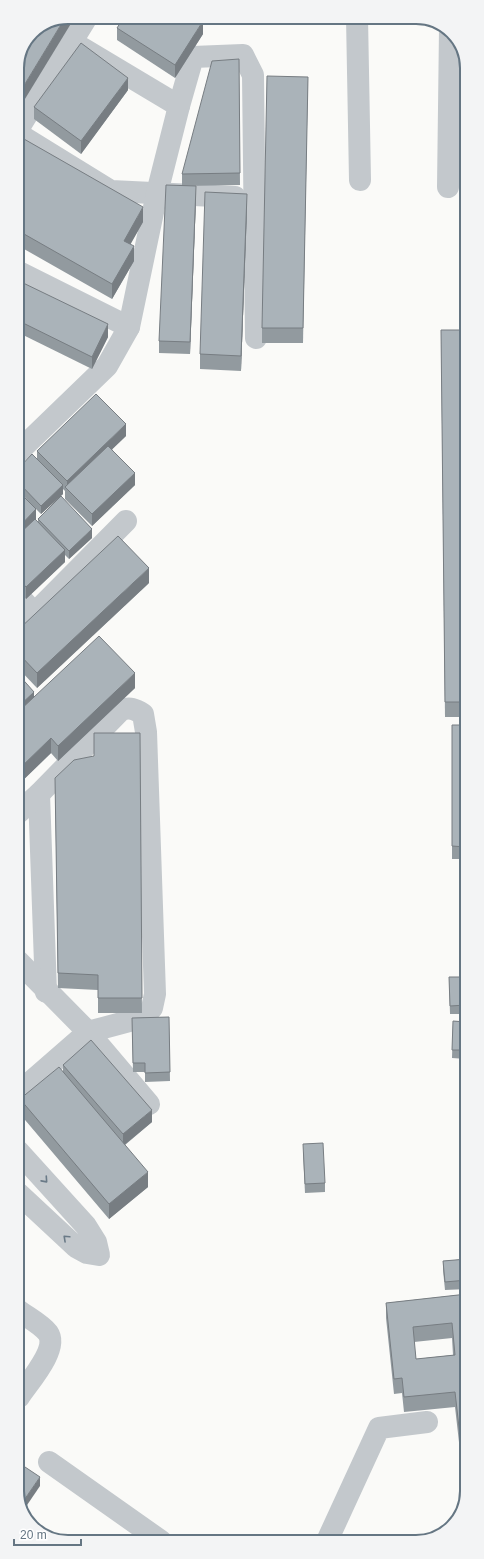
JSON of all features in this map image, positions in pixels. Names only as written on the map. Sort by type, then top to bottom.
[{"type":"street","points":[[24,121],[83,24]]},
{"type":"street","points":[[357,24],[360,180]]},
{"type":"street","points":[[73,42],[178,106]]},
{"type":"street","points":[[448,187],[452,42]]},
{"type":"street","points":[[24,446],[107,366],[129,327],[157,194],[178,106],[193,57],[243,56],[252,75],[256,338]]},
{"type":"street","points":[[24,136],[111,191],[254,198]]},
{"type":"street","points":[[24,275],[129,327]]},
{"type":"street","points":[[24,624],[126,522]]},
{"type":"street","points":[[24,602],[35,614]]},
{"type":"street","points":[[24,808],[121,710],[127,708],[136,709],[143,714],[146,732],[155,994],[152,1008],[144,1017],[88,1032],[24,1088]]},
{"type":"street","points":[[39,794],[46,992]]},
{"type":"street","points":[[24,968],[46,992],[88,1032],[149,1104]]},
{"type":"street","points":[[24,1158],[86,1226],[96,1242],[99,1255],[87,1254],[76,1247],[24,1199]]},
{"type":"street","points":[[24,1314],[48,1332],[52,1342],[50,1351],[24,1390]]},
{"type":"street","points":[[329,1535],[379,1428],[427,1422]]},
{"type":"street","points":[[49,1462],[151,1535]]},
{"type":"building","points":[[120,24],[201,24],[175,65],[117,28]]},
{"type":"building","points":[[61,25],[24,85],[25,59],[31,43],[43,31]]},
{"type":"building","points":[[81,43],[128,78],[81,141],[34,107]]},
{"type":"building","points":[[239,59],[240,173],[182,174],[212,61]]},
{"type":"building","points":[[267,76],[308,77],[303,328],[262,328]]},
{"type":"building","points":[[24,139],[143,207],[124,241],[134,246],[112,284],[24,234]]},
{"type":"building","points":[[166,185],[196,186],[190,342],[159,341]]},
{"type":"building","points":[[205,192],[247,194],[241,356],[200,354]]},
{"type":"building","points":[[24,283],[108,324],[92,357],[24,323]]},
{"type":"building","points":[[441,330],[460,330],[460,702],[445,702]]},
{"type":"building","points":[[96,394],[126,424],[67,481],[37,451]]},
{"type":"building","points":[[108,446],[135,473],[92,514],[65,487]]},
{"type":"building","points":[[32,454],[63,485],[41,506],[24,488],[24,463]]},
{"type":"building","points":[[61,496],[92,529],[69,551],[38,519]]},
{"type":"building","points":[[24,497],[36,509],[24,522]]},
{"type":"building","points":[[35,519],[65,550],[26,587],[24,585],[24,529]]},
{"type":"building","points":[[118,536],[149,568],[37,673],[24,659],[24,624]]},
{"type":"building","points":[[99,636],[135,673],[58,746],[51,738],[24,764],[24,706]]},
{"type":"building","points":[[24,681],[34,692],[24,701]]},
{"type":"building","points":[[452,725],[460,725],[460,847],[452,846]]},
{"type":"building","points":[[94,733],[140,733],[142,998],[98,998],[98,975],[58,973],[55,778],[74,760],[94,756]]},
{"type":"building","points":[[449,977],[460,977],[460,1005],[450,1006]]},
{"type":"building","points":[[169,1017],[170,1072],[145,1073],[145,1063],[133,1063],[132,1018]]},
{"type":"building","points":[[453,1021],[460,1022],[460,1050],[452,1050]]},
{"type":"building","points":[[91,1040],[152,1110],[123,1134],[63,1065]]},
{"type":"building","points":[[59,1067],[148,1172],[109,1204],[24,1104],[24,1096]]},
{"type":"building","points":[[323,1143],[325,1183],[305,1184],[303,1144]]},
{"type":"building","points":[[460,1260],[460,1281],[445,1282],[443,1261]]},
{"type":"building","points":[[460,1295],[460,1436],[455,1392],[404,1397],[402,1378],[394,1379],[386,1303]],"holes":[[[452,1323],[455,1355],[416,1359],[413,1327]]]},
{"type":"building","points":[[24,1466],[40,1477],[24,1500]]}]
